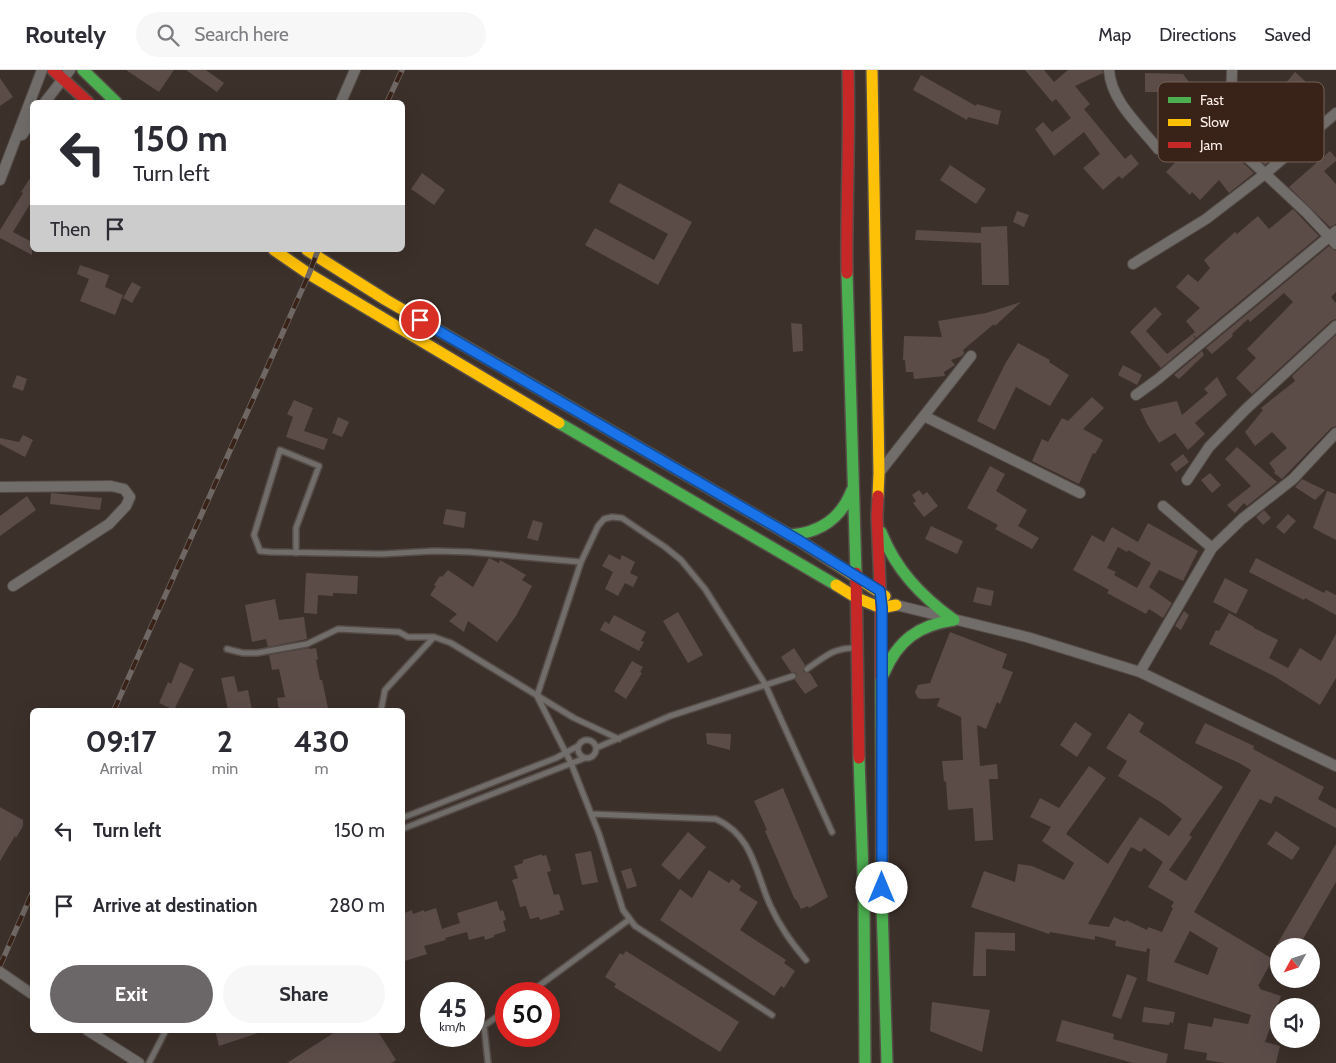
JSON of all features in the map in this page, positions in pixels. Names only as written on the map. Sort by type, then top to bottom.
[{"type":"main road","points":[[53,70],[86,100]]},
{"type":"main road","points":[[848,70],[849,110],[846,216],[857,598],[859,783],[864,901],[865,1063]]},
{"type":"main road","points":[[872,70],[879,473],[877,517],[882,687],[882,906],[887,1063]]},
{"type":"main road","points":[[88,72],[114,100]]},
{"type":"main road","points":[[277,252],[317,279],[857,598],[881,608],[896,605]]},
{"type":"main road","points":[[309,252],[386,300],[800,541],[880,591],[896,605]]},
{"type":"main road","points":[[788,535],[807,534],[832,521],[846,505],[853,486]]},
{"type":"main road","points":[[877,517],[887,547],[906,577],[927,600],[954,620]]},
{"type":"main road","points":[[882,687],[887,665],[892,655],[907,638],[924,627],[954,620]]},
{"type":"street","points":[[31,100],[42,70]]},
{"type":"street","points":[[46,100],[70,70]]},
{"type":"street","points":[[342,100],[355,70]]},
{"type":"street","points":[[1109,70],[1109,79],[1116,97],[1158,149]]},
{"type":"street","points":[[0,180],[30,102]]},
{"type":"street","points":[[1324,123],[1336,113]]},
{"type":"street","points":[[13,148],[30,124]]},
{"type":"street","points":[[1136,395],[1334,237],[1253,162]]},
{"type":"street","points":[[1133,264],[1206,219],[1279,162]]},
{"type":"street","points":[[1187,480],[1209,447],[1336,326]]},
{"type":"street","points":[[879,473],[972,356]]},
{"type":"street","points":[[924,416],[1080,493]]},
{"type":"street","points":[[1140,672],[1212,548],[1242,519],[1293,478],[1336,433]]},
{"type":"street","points":[[0,487],[111,486],[124,489],[130,497],[126,506],[109,524],[13,586]]},
{"type":"street","points":[[1163,506],[1212,548]]},
{"type":"street","points":[[896,605],[1027,637],[1140,672],[1336,766]]},
{"type":"street","points":[[0,972],[30,993]]},
{"type":"street","points":[[91,1033],[139,1063]]},
{"type":"lane","points":[[296,553],[296,528],[320,466],[280,450],[254,536],[260,551],[296,553],[382,554],[434,551],[470,552],[581,562]]},
{"type":"lane","points":[[772,1015],[635,926],[623,910],[591,814],[566,753],[537,696],[581,562],[598,526],[604,520],[612,516],[622,518],[650,537],[681,560],[705,589],[765,684],[832,832]]},
{"type":"lane","points":[[227,649],[243,653],[257,653],[307,644],[338,629],[399,632],[408,636],[434,637],[451,643],[574,718],[619,739]]},
{"type":"lane","points":[[381,708],[385,690],[434,637]]},
{"type":"lane","points":[[807,669],[835,650],[858,648]]},
{"type":"lane","points":[[405,828],[593,756],[596,748],[670,716],[793,676]]},
{"type":"lane","points":[[405,817],[566,753],[586,740],[591,741],[596,748]]},
{"type":"lane","points":[[578,746],[579,753],[585,758]]},
{"type":"lane","points":[[591,814],[716,819],[726,824],[740,835],[752,856],[770,904],[784,933],[806,960]]},
{"type":"lane","points":[[544,982],[630,919]]},
{"type":"lane","points":[[488,1063],[484,1026],[495,1018]]},
{"type":"lane","points":[[149,1063],[164,1033]]},
{"type":"building","points":[[126,70],[174,70],[159,92]]},
{"type":"building","points":[[186,70],[206,70],[224,83],[217,92]]},
{"type":"building","points":[[1025,70],[1044,70],[1054,82],[1068,70],[1102,70],[1103,73],[1075,86],[1090,104],[1084,109],[1125,159],[1131,154],[1139,164],[1122,179],[1119,176],[1103,190],[1083,168],[1100,154],[1084,132],[1054,156],[1035,129],[1043,122],[1052,132],[1071,118],[1056,99],[1052,102]]},
{"type":"building","points":[[1295,72],[1306,82],[1287,82]]},
{"type":"building","points":[[1145,73],[1183,74],[1189,82],[1158,82],[1158,92],[1145,92]]},
{"type":"building","points":[[921,75],[976,106],[977,104],[1001,111],[998,125],[968,117],[967,120],[913,90]]},
{"type":"building","points":[[0,78],[13,97],[0,106]]},
{"type":"building","points":[[1330,151],[1336,158],[1336,161],[1324,171],[1336,184],[1336,224],[1330,227],[1289,187],[1317,162],[1324,162],[1324,156]]},
{"type":"building","points":[[1176,162],[1242,162],[1254,173],[1229,193],[1219,180],[1200,200],[1192,192],[1190,195],[1166,172]]},
{"type":"building","points":[[950,165],[986,189],[976,204],[940,180]]},
{"type":"building","points":[[422,173],[445,190],[434,205],[411,189]]},
{"type":"building","points":[[30,178],[30,204],[13,232],[30,241],[30,252],[32,252],[32,255],[0,238],[0,230],[23,193],[21,192]]},
{"type":"building","points":[[619,183],[692,222],[658,285],[585,245],[595,228],[654,260],[668,234],[609,202]]},
{"type":"building","points":[[1293,209],[1319,236],[1196,338],[1193,335],[1195,339],[1161,368],[1130,332],[1155,307],[1162,314],[1146,331],[1167,354],[1195,332],[1186,321],[1200,308],[1176,287],[1188,274],[1198,282],[1210,268],[1204,260],[1235,232],[1237,234],[1258,216],[1269,229]]},
{"type":"building","points":[[1017,211],[1029,215],[1024,227],[1013,222]]},
{"type":"building","points":[[1007,226],[1009,285],[982,285],[981,243],[915,240],[916,230],[981,233],[981,227]]},
{"type":"building","points":[[1329,246],[1336,251],[1336,292],[1331,297],[1336,303],[1336,319],[1331,321],[1252,394],[1236,378],[1256,358],[1247,349],[1293,302],[1284,293],[1250,322],[1248,319],[1232,334],[1233,336],[1212,354],[1206,348]]},
{"type":"building","points":[[80,265],[109,275],[105,287],[123,295],[115,315],[80,301],[89,279],[77,274]]},
{"type":"building","points":[[132,282],[141,287],[132,303],[123,298]]},
{"type":"building","points":[[1021,302],[995,326],[994,324],[963,350],[962,356],[951,360],[955,365],[944,372],[945,376],[914,379],[913,372],[906,372],[905,360],[903,360],[904,336],[942,337],[938,321],[986,313]]},
{"type":"building","points":[[791,323],[802,324],[803,351],[793,352]]},
{"type":"building","points":[[1336,335],[1336,426],[1331,428],[1282,479],[1274,473],[1275,471],[1269,463],[1287,448],[1272,432],[1255,446],[1245,432],[1263,410],[1261,408],[1295,381],[1292,376]]},
{"type":"building","points":[[1018,343],[1050,360],[1049,362],[1069,375],[1050,406],[1016,387],[995,430],[977,421],[1005,364]]},
{"type":"building","points":[[1202,351],[1204,355],[1179,379],[1174,375]]},
{"type":"building","points":[[1123,365],[1142,375],[1137,385],[1118,375]]},
{"type":"building","points":[[17,375],[27,379],[23,391],[12,387]]},
{"type":"building","points":[[1217,377],[1227,395],[1195,423],[1205,434],[1188,450],[1175,433],[1159,443],[1140,409],[1177,401],[1182,415],[1208,393],[1204,389]]},
{"type":"building","points":[[1092,397],[1104,408],[1083,429],[1103,440],[1095,454],[1093,453],[1079,484],[1032,461],[1042,439],[1048,442],[1062,418],[1068,421]]},
{"type":"building","points":[[294,400],[313,408],[304,431],[328,439],[324,450],[286,437],[293,417],[287,414]]},
{"type":"building","points":[[338,417],[349,422],[342,437],[332,433]]},
{"type":"building","points":[[23,435],[33,440],[25,457],[0,444],[0,438],[19,442]]},
{"type":"building","points":[[1237,447],[1277,482],[1247,506],[1244,503],[1235,513],[1227,505],[1251,486],[1225,459]]},
{"type":"building","points":[[1183,454],[1189,462],[1176,472],[1170,464]]},
{"type":"building","points":[[990,466],[1005,474],[996,491],[1027,510],[1018,526],[1039,538],[1032,549],[995,529],[998,525],[967,508]]},
{"type":"building","points":[[1210,473],[1221,485],[1212,493],[1201,480]]},
{"type":"building","points":[[1302,479],[1325,490],[1315,500],[1295,487]]},
{"type":"building","points":[[919,490],[923,495],[927,492],[938,506],[924,517],[913,503],[916,501],[912,495]]},
{"type":"building","points":[[1327,491],[1336,494],[1336,540],[1313,528]]},
{"type":"building","points":[[51,493],[102,498],[100,510],[50,504]]},
{"type":"building","points":[[27,496],[36,510],[0,536],[0,516]]},
{"type":"building","points":[[446,509],[466,512],[464,528],[443,524]]},
{"type":"building","points":[[1264,510],[1271,518],[1263,525],[1256,517]]},
{"type":"building","points":[[1288,514],[1296,521],[1284,534],[1276,527]]},
{"type":"building","points":[[533,520],[543,523],[538,541],[527,538]]},
{"type":"building","points":[[1148,523],[1198,551],[1183,581],[1159,570],[1149,587],[1172,603],[1163,618],[1149,609],[1146,614],[1107,593],[1109,590],[1073,570],[1092,535],[1104,542],[1112,527],[1138,542]],"holes":[[[1118,547],[1127,552],[1128,550],[1151,563],[1137,588],[1114,575],[1116,572],[1107,568]]]},
{"type":"building","points":[[931,526],[963,541],[957,554],[925,539]]},
{"type":"building","points":[[609,554],[620,560],[622,555],[635,562],[630,573],[638,577],[633,587],[625,583],[618,596],[605,589],[613,572],[602,566]]},
{"type":"building","points":[[489,558],[499,563],[500,560],[526,575],[522,580],[532,586],[516,616],[497,642],[468,621],[464,632],[449,621],[457,614],[430,595],[440,576],[442,577],[448,570],[473,587]]},
{"type":"building","points":[[1256,558],[1324,593],[1326,590],[1336,595],[1336,615],[1305,598],[1304,600],[1249,572]]},
{"type":"building","points":[[306,573],[358,576],[357,594],[333,593],[333,596],[318,595],[317,614],[304,613]]},
{"type":"building","points":[[1225,578],[1248,590],[1236,614],[1213,602]]},
{"type":"building","points":[[977,587],[994,591],[991,606],[973,602]]},
{"type":"building","points":[[275,599],[279,620],[304,617],[307,639],[268,647],[266,639],[252,642],[245,605]]},
{"type":"building","points":[[1184,611],[1189,615],[1181,630],[1175,626]]},
{"type":"building","points":[[678,612],[703,655],[688,663],[663,621]]},
{"type":"building","points":[[1229,613],[1278,640],[1269,658],[1288,668],[1300,648],[1321,661],[1336,634],[1336,678],[1320,705],[1274,676],[1209,644],[1216,630],[1219,631]]},
{"type":"building","points":[[614,615],[646,632],[641,641],[644,642],[639,651],[600,630],[605,621],[609,624]]},
{"type":"building","points":[[950,632],[1007,654],[1002,668],[1013,672],[1000,704],[997,702],[986,729],[977,725],[980,766],[997,764],[998,779],[989,779],[993,840],[975,841],[973,808],[948,810],[946,781],[944,782],[942,761],[963,760],[961,717],[937,706],[940,698],[922,699],[918,698],[915,692],[918,685],[930,683]]},
{"type":"building","points":[[316,648],[320,680],[322,680],[328,708],[279,708],[277,698],[285,697],[279,669],[272,670],[269,655]]},
{"type":"building","points":[[794,648],[805,665],[803,671],[810,673],[818,686],[805,694],[795,680],[797,674],[791,672],[781,657]]},
{"type":"building","points":[[632,661],[643,667],[640,672],[642,673],[626,699],[614,691]]},
{"type":"building","points":[[180,662],[194,669],[175,708],[170,708],[159,703],[168,682],[171,684]]},
{"type":"building","points":[[234,676],[238,692],[248,690],[252,708],[228,708],[221,678]]},
{"type":"building","points":[[1129,713],[1144,723],[1139,732],[1223,787],[1189,835],[1192,837],[1169,870],[1186,881],[1251,770],[1195,743],[1205,723],[1254,746],[1253,749],[1324,787],[1318,799],[1336,809],[1336,828],[1278,797],[1275,796],[1271,804],[1260,799],[1194,912],[1270,957],[1270,964],[1258,986],[1260,989],[1281,996],[1280,998],[1270,998],[1270,1028],[1265,1042],[1270,1043],[1270,1048],[1280,1048],[1276,1063],[1224,1063],[1206,1060],[1207,1053],[1184,1049],[1188,1023],[1212,1027],[1214,1018],[1248,1024],[1251,1015],[1147,981],[1150,949],[1147,948],[1146,952],[1115,946],[1116,941],[1095,936],[1095,940],[1050,932],[1049,934],[971,907],[984,871],[1015,882],[1018,864],[1032,866],[1064,880],[1074,863],[1042,841],[1051,827],[1030,817],[1040,798],[1059,808],[1089,766],[1106,778],[1066,834],[1108,864],[1140,817],[1169,836],[1182,819],[1162,803],[1118,776],[1127,761],[1106,748]],"holes":[[[1131,847],[1141,852],[1144,848],[1163,862],[1148,887],[1174,902],[1162,932],[1148,927],[1147,930],[1126,920],[1125,922],[1114,917],[1109,927],[1088,924]],[[1190,931],[1218,948],[1208,975],[1174,962]]]},
{"type":"building","points":[[1075,722],[1092,734],[1077,757],[1060,745]]},
{"type":"building","points":[[706,733],[731,734],[730,750],[707,744]]},
{"type":"building","points":[[783,788],[828,897],[809,908],[808,906],[801,909],[795,900],[754,801]]},
{"type":"building","points":[[0,807],[23,820],[23,826],[0,861]]},
{"type":"building","points":[[1276,831],[1300,848],[1292,860],[1267,844]]},
{"type":"building","points":[[688,832],[706,847],[679,880],[661,865]]},
{"type":"building","points":[[1336,844],[1336,882],[1304,938],[1281,938]]},
{"type":"building","points":[[591,851],[598,882],[582,885],[575,854]]},
{"type":"building","points":[[542,854],[542,856],[546,855],[551,871],[547,872],[554,895],[559,894],[564,910],[559,911],[560,914],[540,920],[539,917],[530,919],[526,906],[520,907],[512,880],[518,878],[514,866],[523,863],[523,860]]},
{"type":"building","points":[[631,868],[637,886],[627,889],[621,871]]},
{"type":"building","points":[[709,870],[729,883],[732,879],[741,886],[739,890],[758,902],[740,930],[786,960],[784,963],[795,971],[784,988],[781,986],[774,996],[660,920],[680,889],[692,898]]},
{"type":"building","points":[[497,901],[500,911],[503,910],[506,920],[503,921],[506,931],[485,940],[484,936],[469,940],[467,932],[445,938],[446,940],[424,946],[427,954],[405,961],[405,913],[412,910],[413,914],[436,908],[442,929],[460,923],[457,913]]},
{"type":"building","points":[[975,932],[1015,933],[1015,951],[986,949],[986,976],[973,976]]},
{"type":"building","points":[[626,951],[739,1022],[720,1052],[614,987],[616,984],[605,977],[620,953],[623,955]]},
{"type":"building","points":[[1127,974],[1137,978],[1121,1019],[1112,1016]]},
{"type":"building","points":[[932,1002],[990,1010],[982,1052],[930,1031]]},
{"type":"building","points":[[1144,1007],[1175,1012],[1173,1023],[1170,1022],[1169,1025],[1142,1022]]},
{"type":"building","points":[[1062,1020],[1114,1034],[1113,1039],[1168,1054],[1166,1063],[1133,1063],[1056,1041]]},
{"type":"building","points":[[216,1033],[258,1033],[219,1046]]},
{"type":"building","points":[[333,1033],[379,1033],[396,1060],[391,1063],[287,1063]]},
{"type":"railway","points":[[388,100],[402,70]]},
{"type":"railway","points":[[115,708],[317,252]]},
{"type":"railway","points":[[0,966],[30,898]]},
{"type":"traffic: fast","points":[[83,70],[114,100]]},
{"type":"traffic: fast","points":[[847,273],[856,573]]},
{"type":"traffic: fast","points":[[510,372],[755,515]]},
{"type":"traffic: fast","points":[[559,423],[836,585]]},
{"type":"traffic: fast","points":[[789,535],[820,528],[828,523],[842,509],[852,490]]},
{"type":"traffic: fast","points":[[881,532],[894,558],[920,592],[954,620]]},
{"type":"traffic: fast","points":[[884,673],[896,652],[911,636],[930,626],[954,620]]},
{"type":"traffic: fast","points":[[881,679],[882,906],[887,1063]]},
{"type":"traffic: fast","points":[[859,758],[864,901],[865,1063]]},
{"type":"traffic: slow","points":[[872,70],[878,496]]},
{"type":"traffic: slow","points":[[277,252],[309,274],[559,423]]},
{"type":"traffic: slow","points":[[310,252],[386,300],[510,372]]},
{"type":"traffic: slow","points":[[755,515],[800,541],[885,596]]},
{"type":"traffic: slow","points":[[836,585],[857,598],[881,608],[896,605]]},
{"type":"traffic: jam","points":[[53,70],[86,100]]},
{"type":"traffic: jam","points":[[847,273],[848,70]]},
{"type":"traffic: jam","points":[[878,496],[881,679]]},
{"type":"traffic: jam","points":[[856,573],[859,758]]},
{"type":"route","points":[[420,320],[800,541],[880,591],[882,608],[882,888]]}]
